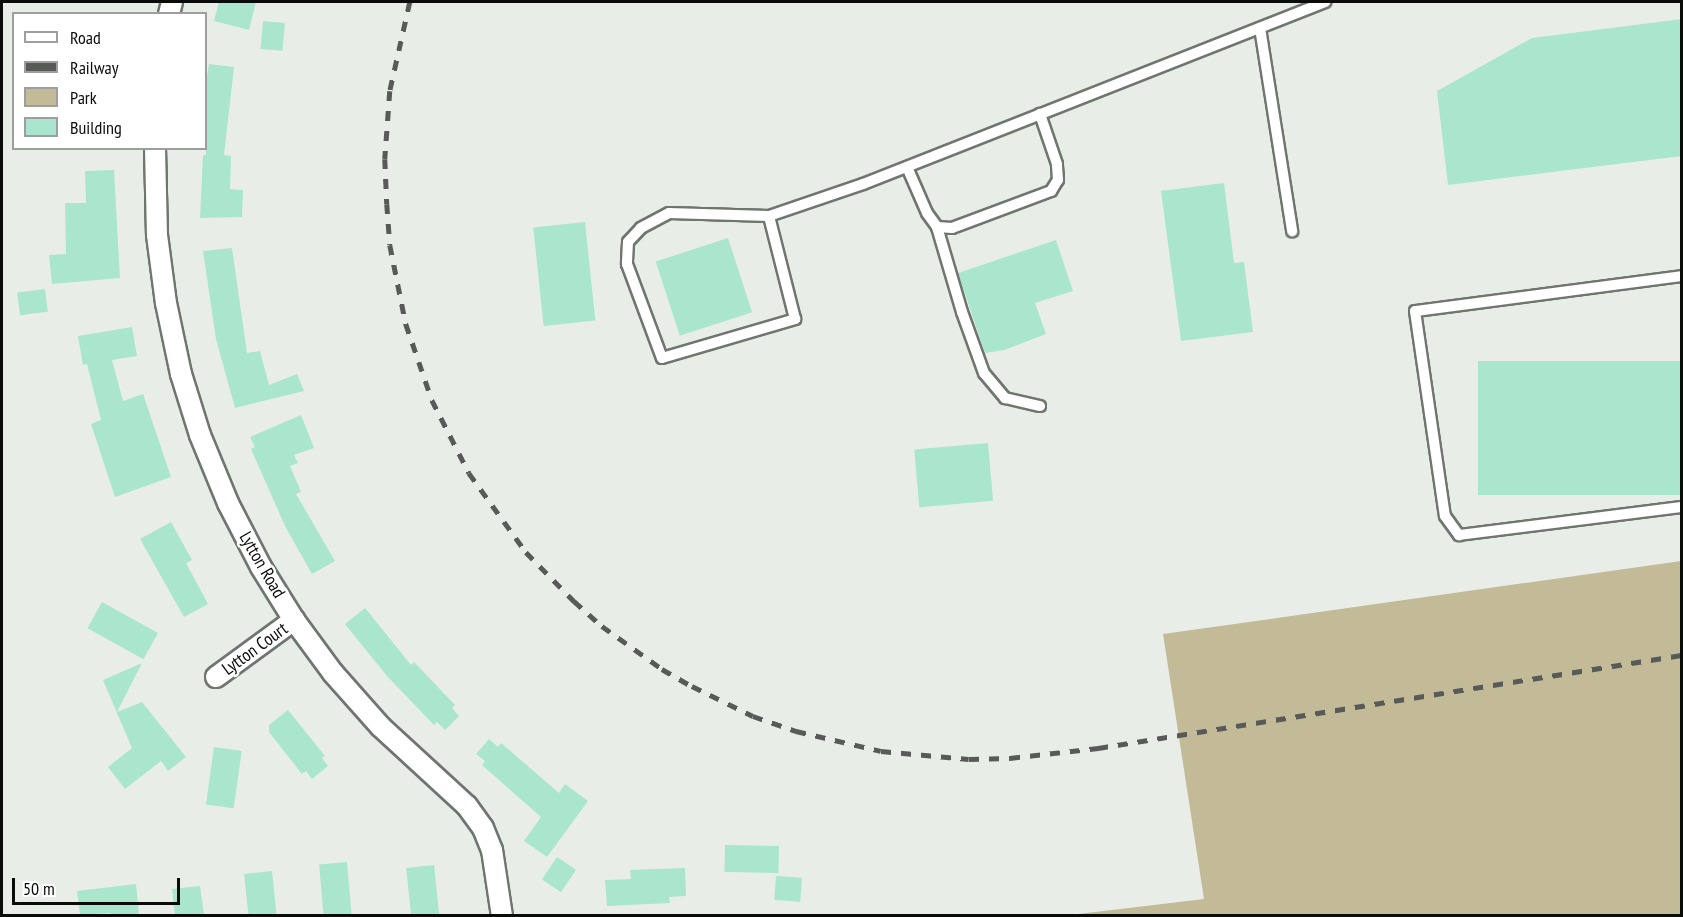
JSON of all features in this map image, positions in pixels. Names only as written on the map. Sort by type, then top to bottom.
[{"type":"street","name":"Lytton Road","points":[[155,150],[157,235],[166,303],[182,374],[200,435],[228,502],[261,567],[294,621],[333,673],[381,727],[467,806],[483,828],[492,850],[502,915]]},
{"type":"street","name":"Lytton Court","points":[[216,677],[294,621]]},
{"type":"lane","points":[[769,216],[795,319],[662,358],[627,264],[628,242],[641,228],[669,213],[769,216],[907,167],[1326,2]]},
{"type":"lane","points":[[1260,28],[1292,231]]},
{"type":"lane","points":[[937,227],[952,228],[1051,191],[1058,180],[1057,164],[1040,114]]},
{"type":"lane","points":[[907,167],[927,213],[937,227],[962,312],[984,373],[1005,398],[1040,406]]},
{"type":"lane","points":[[1682,276],[1415,311],[1445,516],[1459,535],[1682,507]]},
{"type":"green space","points":[[1681,561],[1681,915],[1070,915],[1204,899],[1163,634]]},
{"type":"building","points":[[219,2],[256,2],[249,30],[214,21]]},
{"type":"building","points":[[1682,19],[1682,156],[1448,185],[1437,91],[1532,38]]},
{"type":"building","points":[[263,21],[285,23],[282,51],[261,49]]},
{"type":"building","points":[[209,64],[234,67],[224,155],[231,156],[230,189],[243,190],[242,217],[200,218],[203,155],[206,155],[207,150]]},
{"type":"building","points":[[114,170],[120,278],[52,284],[49,255],[66,254],[65,203],[86,203],[85,171]]},
{"type":"building","points":[[1224,183],[1234,263],[1244,262],[1253,332],[1181,341],[1161,191]]},
{"type":"building","points":[[585,222],[595,320],[544,326],[533,227]]},
{"type":"building","points":[[728,238],[752,312],[680,336],[656,261]]},
{"type":"building","points":[[1056,240],[1073,291],[1035,303],[1046,334],[1004,350],[985,353],[958,273]]},
{"type":"building","points":[[232,248],[247,353],[260,351],[269,385],[297,374],[304,391],[235,408],[216,339],[203,251]]},
{"type":"building","points":[[45,289],[48,312],[20,315],[17,292]]},
{"type":"building","points":[[132,327],[137,356],[112,360],[123,401],[143,394],[171,477],[115,497],[91,424],[101,420],[87,364],[83,365],[78,336]]},
{"type":"building","points":[[1478,361],[1682,361],[1682,495],[1478,495]]},
{"type":"building","points":[[301,415],[314,448],[294,455],[298,463],[290,466],[301,492],[296,494],[335,561],[312,574],[285,526],[251,449],[255,447],[250,437]]},
{"type":"building","points":[[988,443],[993,501],[919,507],[914,449]]},
{"type":"building","points":[[171,522],[192,560],[186,563],[208,604],[184,617],[140,539]]},
{"type":"building","points":[[102,602],[158,633],[143,659],[87,628]]},
{"type":"building","points":[[365,608],[411,665],[414,662],[455,705],[452,708],[459,716],[445,730],[437,722],[434,725],[387,676],[345,624]]},
{"type":"building","points":[[142,663],[117,712],[142,702],[186,757],[168,771],[161,761],[125,789],[108,767],[132,748],[103,680]]},
{"type":"building","points":[[288,710],[325,756],[322,758],[328,766],[312,779],[306,771],[302,774],[269,732],[269,725]]},
{"type":"building","points":[[489,739],[498,747],[501,743],[559,793],[565,784],[588,801],[547,857],[524,841],[541,817],[482,765],[485,761],[476,754]]},
{"type":"building","points":[[214,747],[242,751],[234,808],[206,804]]},
{"type":"building","points":[[725,845],[779,846],[779,873],[725,872]]},
{"type":"building","points":[[557,857],[576,870],[561,892],[542,879]]},
{"type":"building","points":[[347,862],[352,915],[324,916],[319,864]]},
{"type":"building","points":[[434,865],[439,915],[411,916],[406,868]]},
{"type":"building","points":[[685,868],[686,896],[669,897],[670,903],[607,906],[605,880],[631,879],[630,870]]},
{"type":"building","points":[[272,871],[277,915],[249,916],[244,874]]},
{"type":"building","points":[[776,876],[802,878],[800,902],[774,900]]},
{"type":"building","points":[[136,884],[139,915],[111,915],[110,913],[80,915],[77,891]]},
{"type":"building","points":[[200,886],[204,915],[175,915],[172,889]]},
{"type":"railway","points":[[410,2],[390,91],[385,159],[387,204],[390,245],[406,324],[432,400],[469,473],[526,552],[602,626],[662,669],[692,686],[753,716],[796,731],[881,751],[969,759],[1010,758],[1098,748],[1682,655]]}]
